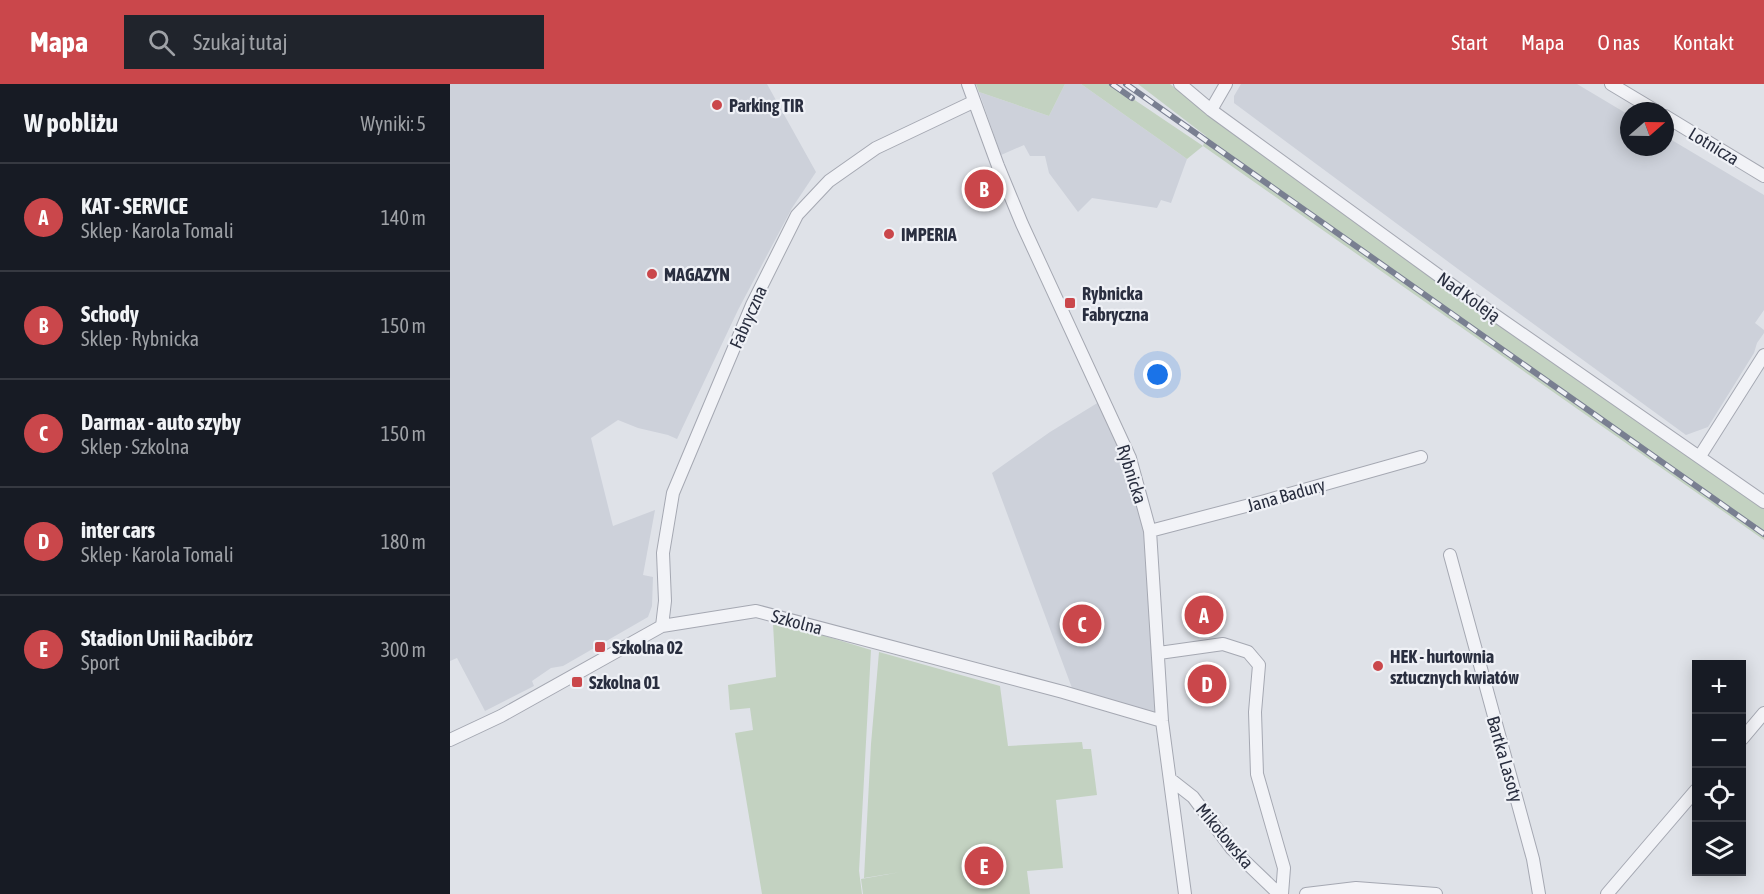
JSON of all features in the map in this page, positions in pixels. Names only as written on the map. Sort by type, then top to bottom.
[{"type":"street","name":"Rybnicka","points":[[968,84],[1019,218],[1130,458],[1150,531],[1162,721],[1185,894]]},
{"type":"street","name":"Nad Koleją","points":[[1180,84],[1211,110],[1453,286],[1764,502]]},
{"type":"street","points":[[1211,110],[1226,84]]},
{"type":"street","points":[[1611,84],[1641,102]]},
{"type":"street","name":"Fabryczna","points":[[662,626],[665,601],[663,553],[673,493],[752,304],[797,215],[829,181],[876,148],[973,102]]},
{"type":"street","name":"Lotnicza","points":[[1674,121],[1764,176]]},
{"type":"street","points":[[1700,456],[1764,355]]},
{"type":"street","name":"Jana Badury","points":[[1150,531],[1421,457]]},
{"type":"street","name":"Bartka Lasoty","points":[[1450,555],[1533,858],[1539,894]]},
{"type":"street","name":"Szkolna","points":[[450,740],[501,716],[662,626],[756,611],[1063,692],[1162,721]]},
{"type":"street","points":[[1159,653],[1223,644],[1248,652],[1259,665],[1255,712],[1257,774],[1284,868],[1281,894]]},
{"type":"street","points":[[1746,734],[1764,713]]},
{"type":"street","name":"Mikołowska","points":[[1170,779],[1193,797],[1232,849],[1281,894]]},
{"type":"street","points":[[1607,894],[1692,795]]},
{"type":"street","points":[[1306,894],[1356,888],[1436,894]]},
{"type":"shaded area","points":[[450,84],[767,84],[816,172],[792,208],[738,310],[677,439],[618,420],[591,438],[613,526],[655,510],[643,575],[653,577],[652,606],[648,617],[563,666],[551,668],[532,681],[534,686],[485,711],[457,658],[450,661]]},
{"type":"shaded area","points":[[1065,84],[1081,84],[1187,159],[1171,203],[1161,200],[1157,208],[1092,198],[1078,212],[1049,173],[1045,156],[1030,156],[1024,145],[1001,155],[979,92],[1049,116]]},
{"type":"shaded area","points":[[1241,84],[1577,84],[1620,110],[1620,156],[1674,156],[1674,141],[1764,195],[1764,310],[1755,323],[1764,330],[1764,333],[1708,427],[1686,435],[1234,103],[1234,96]]},
{"type":"shaded area","points":[[1099,402],[1126,462],[1146,533],[1157,714],[1072,688],[992,473],[1050,432]]},
{"type":"green space","points":[[976,84],[1065,84],[1049,116],[979,92]]},
{"type":"green space","points":[[1081,84],[1111,84],[1203,146],[1187,159]]},
{"type":"green space","points":[[1138,84],[1170,84],[1213,119],[1764,509],[1764,540],[1203,146],[1206,136]]},
{"type":"green space","points":[[773,624],[822,635],[871,650],[859,871],[862,894],[762,894],[735,733],[753,730],[750,708],[730,710],[728,685],[776,677]]},
{"type":"green space","points":[[879,652],[1000,686],[1008,746],[1082,742],[1083,749],[1091,749],[1097,795],[1056,800],[1063,868],[1027,871],[1030,894],[863,894],[861,879],[901,872],[864,878],[871,744]]},
{"type":"railway","points":[[1112,84],[1132,98]]},
{"type":"railway","points":[[1126,84],[1764,534]]},
{"type":"place","name":"Parking TIR","points":[[717,105]]},
{"type":"place","name":"Schody","points":[[984,189]]},
{"type":"place","name":"IMPERIA","points":[[889,234]]},
{"type":"place","name":"MAGAZYN","points":[[652,274]]},
{"type":"place","name":"Rybnicka Fabryczna","points":[[1070,303]]},
{"type":"place","name":"KAT - SERVICE","points":[[1204,615]]},
{"type":"place","name":"Darmax - auto szyby","points":[[1082,624]]},
{"type":"place","name":"Szkolna 02","points":[[600,647]]},
{"type":"place","name":"HEK - hurtownia sztucznych kwiatów","points":[[1378,666]]},
{"type":"place","name":"Szkolna 01","points":[[577,682]]},
{"type":"place","name":"inter cars","points":[[1207,684]]},
{"type":"place","name":"Stadion Unii Racibórz","points":[[984,866]]}]
